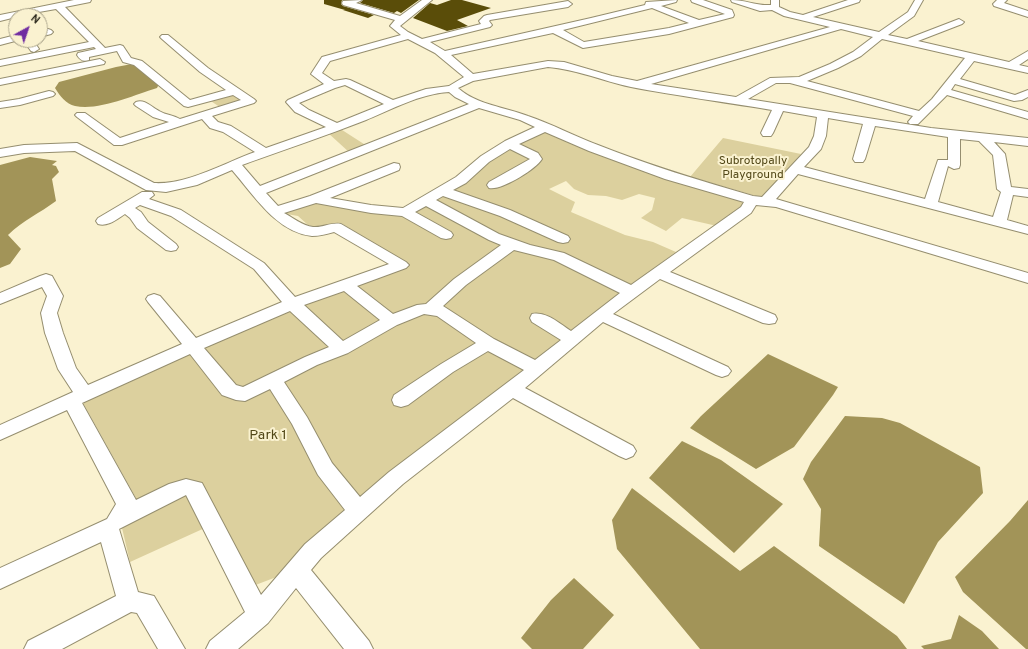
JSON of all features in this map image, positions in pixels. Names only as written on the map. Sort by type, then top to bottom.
[{"type":"street","points":[[0,18],[12,20],[58,6],[87,0]]},
{"type":"street","points":[[358,0],[346,3],[401,18]]},
{"type":"street","points":[[428,0],[401,18],[395,26],[397,29],[414,39],[444,54],[467,73],[470,78]]},
{"type":"street","points":[[638,0],[700,24]]},
{"type":"street","points":[[444,54],[592,21],[673,0]]},
{"type":"street","points":[[553,29],[583,45],[669,31],[728,17],[730,14],[719,8],[695,0]]},
{"type":"street","points":[[735,0],[760,8],[775,3],[775,8],[780,11],[803,18],[1028,70]]},
{"type":"street","points":[[803,18],[856,0]]},
{"type":"street","points":[[794,81],[834,66],[857,54],[912,14],[919,0]]},
{"type":"street","points":[[1003,0],[996,4],[1028,14]]},
{"type":"street","points":[[332,85],[316,74],[326,59],[414,39],[487,25],[484,21],[487,18],[565,2],[592,21],[623,38]]},
{"type":"street","points":[[58,6],[67,13],[101,52]]},
{"type":"street","points":[[908,42],[959,22]]},
{"type":"street","points":[[638,85],[684,70],[774,47],[839,27]]},
{"type":"street","points":[[80,115],[118,142],[250,101],[204,70],[165,37]]},
{"type":"street","points":[[85,58],[82,55],[120,48],[127,60],[138,63],[188,104],[235,91]]},
{"type":"street","points":[[0,63],[101,52]]},
{"type":"street","points":[[0,82],[11,81],[101,52]]},
{"type":"street","points":[[1010,66],[1028,54]]},
{"type":"street","points":[[907,128],[944,90],[972,57]]},
{"type":"street","points":[[452,89],[454,86],[470,78],[553,64],[571,67],[610,79],[638,85],[954,135],[1028,142]]},
{"type":"street","points":[[0,73],[11,73],[11,81],[14,88],[0,91]]},
{"type":"street","points":[[737,101],[774,80],[794,81],[921,115]]},
{"type":"street","points":[[953,80],[1014,98],[1018,98],[1028,93]]},
{"type":"street","points":[[336,127],[300,109],[293,105],[292,102],[332,85],[346,82],[394,106]]},
{"type":"street","points":[[0,153],[24,149],[77,147],[140,182],[151,187],[166,188],[192,182],[234,164],[394,106],[427,92],[452,89],[459,95],[478,104],[524,118],[593,148],[670,176],[758,201],[784,205],[1028,278]]},
{"type":"street","points":[[944,90],[1028,116]]},
{"type":"street","points":[[0,105],[20,102],[49,94]]},
{"type":"street","points":[[140,104],[157,115],[169,117],[179,123]]},
{"type":"street","points":[[258,191],[478,104]]},
{"type":"street","points":[[767,134],[779,107]]},
{"type":"street","points":[[219,649],[259,615],[313,551],[396,478],[512,389],[602,315],[758,201],[795,169],[815,149],[820,136],[823,114]]},
{"type":"street","points":[[204,115],[214,125],[227,129],[265,153]]},
{"type":"street","points":[[860,159],[870,122]]},
{"type":"street","points":[[404,212],[461,180],[485,159],[509,144],[545,127]]},
{"type":"street","points":[[930,204],[948,164],[954,135]]},
{"type":"street","points":[[983,138],[999,154],[1004,189]]},
{"type":"street","points":[[494,185],[533,163],[536,159],[534,156],[509,144]]},
{"type":"street","points":[[0,433],[193,345],[292,304],[401,265],[336,226],[317,232],[304,229],[279,216],[234,164]]},
{"type":"street","points":[[275,212],[315,199],[394,167]]},
{"type":"street","points":[[795,169],[1028,230]]},
{"type":"street","points":[[103,221],[159,188]]},
{"type":"street","points":[[441,191],[505,213],[563,239]]},
{"type":"street","points":[[999,222],[1007,193],[1010,191],[1028,193]]},
{"type":"street","points":[[315,199],[371,209],[404,212],[446,235]]},
{"type":"street","points":[[426,200],[478,229],[526,249],[559,256],[632,292]]},
{"type":"street","points":[[132,204],[142,225],[171,247]]},
{"type":"street","points":[[132,204],[176,213],[259,266],[292,304],[342,349]]},
{"type":"street","points":[[431,309],[460,282],[512,244]]},
{"type":"street","points":[[658,273],[769,319]]},
{"type":"street","points":[[0,298],[46,279],[55,296],[49,313],[54,333],[78,398],[127,504],[115,523],[129,601]]},
{"type":"street","points":[[345,284],[391,321]]},
{"type":"street","points":[[154,299],[229,390],[236,393],[245,394],[311,361],[342,349],[391,321],[423,309],[441,311],[488,343],[537,369]]},
{"type":"street","points":[[602,315],[722,371]]},
{"type":"street","points":[[538,318],[572,339]]},
{"type":"street","points":[[401,400],[447,368],[488,343]]},
{"type":"street","points":[[273,380],[300,422],[325,468],[359,511]]},
{"type":"street","points":[[512,389],[626,451]]},
{"type":"street","points":[[0,580],[115,523],[177,490],[186,487],[194,488],[259,615]]},
{"type":"street","points":[[297,571],[360,649]]},
{"type":"street","points":[[37,649],[129,601],[145,604],[172,649]]},
{"type":"green space","points":[[235,91],[250,101],[224,110],[208,99]]},
{"type":"green space","points":[[339,128],[367,146],[350,153],[327,132]]},
{"type":"green space","name":"Park 1","points":[[544,131],[746,201],[741,209],[717,226],[682,218],[666,231],[641,218],[652,210],[655,198],[639,194],[622,200],[606,196],[588,195],[574,189],[566,181],[549,189],[575,202],[571,212],[625,235],[653,242],[676,252],[623,291],[287,573],[237,592],[207,527],[130,562],[122,528],[137,500],[82,401],[305,302],[407,265],[341,223],[316,228],[308,225],[298,216],[281,213],[315,202],[414,212],[520,141]]},
{"type":"green space","name":"Subrotopally Playground","points":[[723,138],[801,154],[767,199],[690,177]]},
{"type":"shaded area","points":[[132,64],[140,67],[159,84],[157,88],[116,102],[84,107],[75,106],[66,102],[55,88],[59,82]]},
{"type":"shaded area","points":[[30,157],[57,161],[52,165],[56,166],[59,172],[52,179],[56,201],[19,225],[8,235],[21,249],[10,264],[0,268],[0,165]]},
{"type":"shaded area","points":[[768,354],[838,387],[794,447],[756,469],[690,428]]},
{"type":"shaded area","points":[[845,416],[882,418],[900,423],[980,467],[983,493],[938,542],[904,604],[819,546],[821,509],[803,479],[811,462]]},
{"type":"shaded area","points":[[682,441],[721,460],[783,504],[734,553],[649,478]]},
{"type":"shaded area","points":[[632,488],[740,571],[774,546],[897,636],[907,649],[700,649],[617,549],[612,520]]},
{"type":"shaded area","points":[[1028,500],[1028,649],[1026,649],[963,592],[955,577],[1010,521]]},
{"type":"shaded area","points":[[574,578],[614,615],[583,649],[532,649],[521,638],[551,600]]},
{"type":"shaded area","points":[[959,615],[982,631],[999,649],[924,649],[921,646],[951,639]]},
{"type":"building","points":[[324,0],[342,0],[341,4],[343,6],[374,15],[368,18],[324,4]]},
{"type":"building","points":[[363,0],[419,0],[401,13],[397,11],[394,13],[360,3]]},
{"type":"building","points":[[451,0],[462,0],[491,8],[457,20],[468,26],[447,31],[413,18],[430,3],[437,5]]}]
